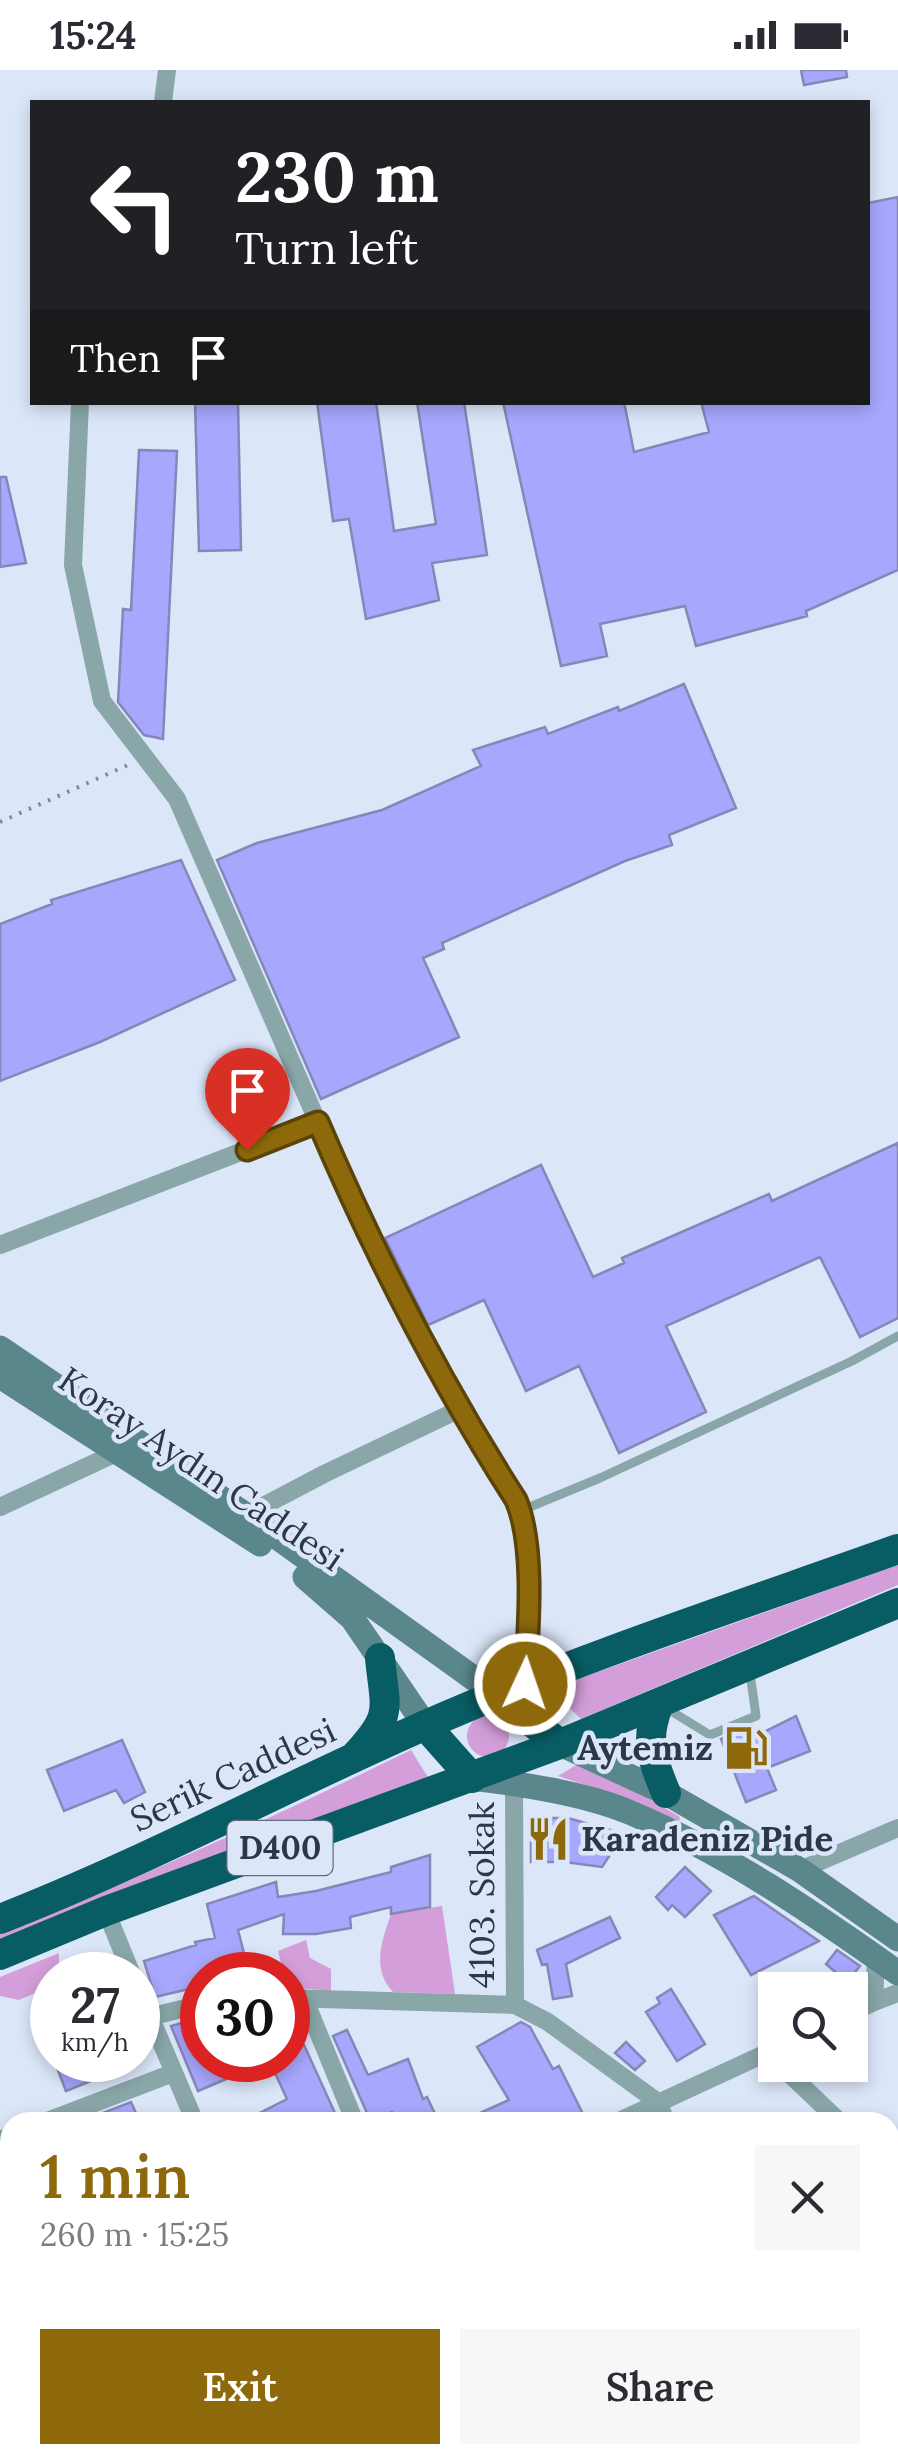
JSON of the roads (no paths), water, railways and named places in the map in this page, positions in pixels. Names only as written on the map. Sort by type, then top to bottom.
[{"type":"highway","name":"D400","points":[[511,1689],[898,1549]]},
{"type":"highway","name":"D400","points":[[0,1955],[560,1744],[898,1603]]},
{"type":"highway","points":[[350,1761],[378,1730],[385,1714],[380,1658]]},
{"type":"highway","points":[[511,1689],[560,1744]]},
{"type":"highway","name":"Serik Caddesi","points":[[0,1919],[98,1880],[426,1725],[511,1689]]},
{"type":"highway","points":[[659,1704],[650,1742],[666,1793]]},
{"type":"highway","points":[[426,1725],[472,1778]]},
{"type":"main road","points":[[0,1348],[511,1689]]},
{"type":"main road","name":"Koray Aydın Caddesi","points":[[0,1376],[268,1549],[318,1586],[352,1618],[426,1725]]},
{"type":"main road","points":[[560,1744],[666,1793],[800,1870],[898,1939]]},
{"type":"main road","points":[[472,1778],[514,1783],[626,1811],[696,1844],[783,1893],[898,1973]]},
{"type":"street","points":[[163,100],[168,70]]},
{"type":"street","points":[[80,405],[73,565],[102,701],[177,799],[394,1288],[458,1410],[520,1510],[524,1521],[529,1613],[511,1689]]},
{"type":"street","points":[[0,1246],[318,1122]]},
{"type":"street","points":[[246,1515],[458,1410]]},
{"type":"street","points":[[0,1507],[116,1453]]},
{"type":"street","name":"4103. Sokak","points":[[514,1783],[516,2006]]},
{"type":"street","points":[[800,1870],[898,1828]]},
{"type":"street","points":[[106,1912],[123,1952]]},
{"type":"street","points":[[874,2002],[876,1957]]},
{"type":"street","points":[[868,2005],[898,1993]]},
{"type":"street","points":[[310,1999],[516,2006],[548,2022],[660,2103],[663,2112]]},
{"type":"street","points":[[310,2028],[349,2112]]},
{"type":"street","points":[[160,2043],[191,2112]]},
{"type":"street","points":[[640,2112],[758,2063]]},
{"type":"street","points":[[71,2112],[173,2073]]},
{"type":"street","points":[[799,2082],[830,2112]]},
{"type":"lane","points":[[520,1510],[600,1478],[898,1336]]},
{"type":"lane","points":[[659,1704],[710,1734],[756,1716],[749,1665]]},
{"type":"place","name":"Aytemiz","points":[[746,1748]]},
{"type":"place","name":"Karadeniz Pide","points":[[548,1839]]}]
